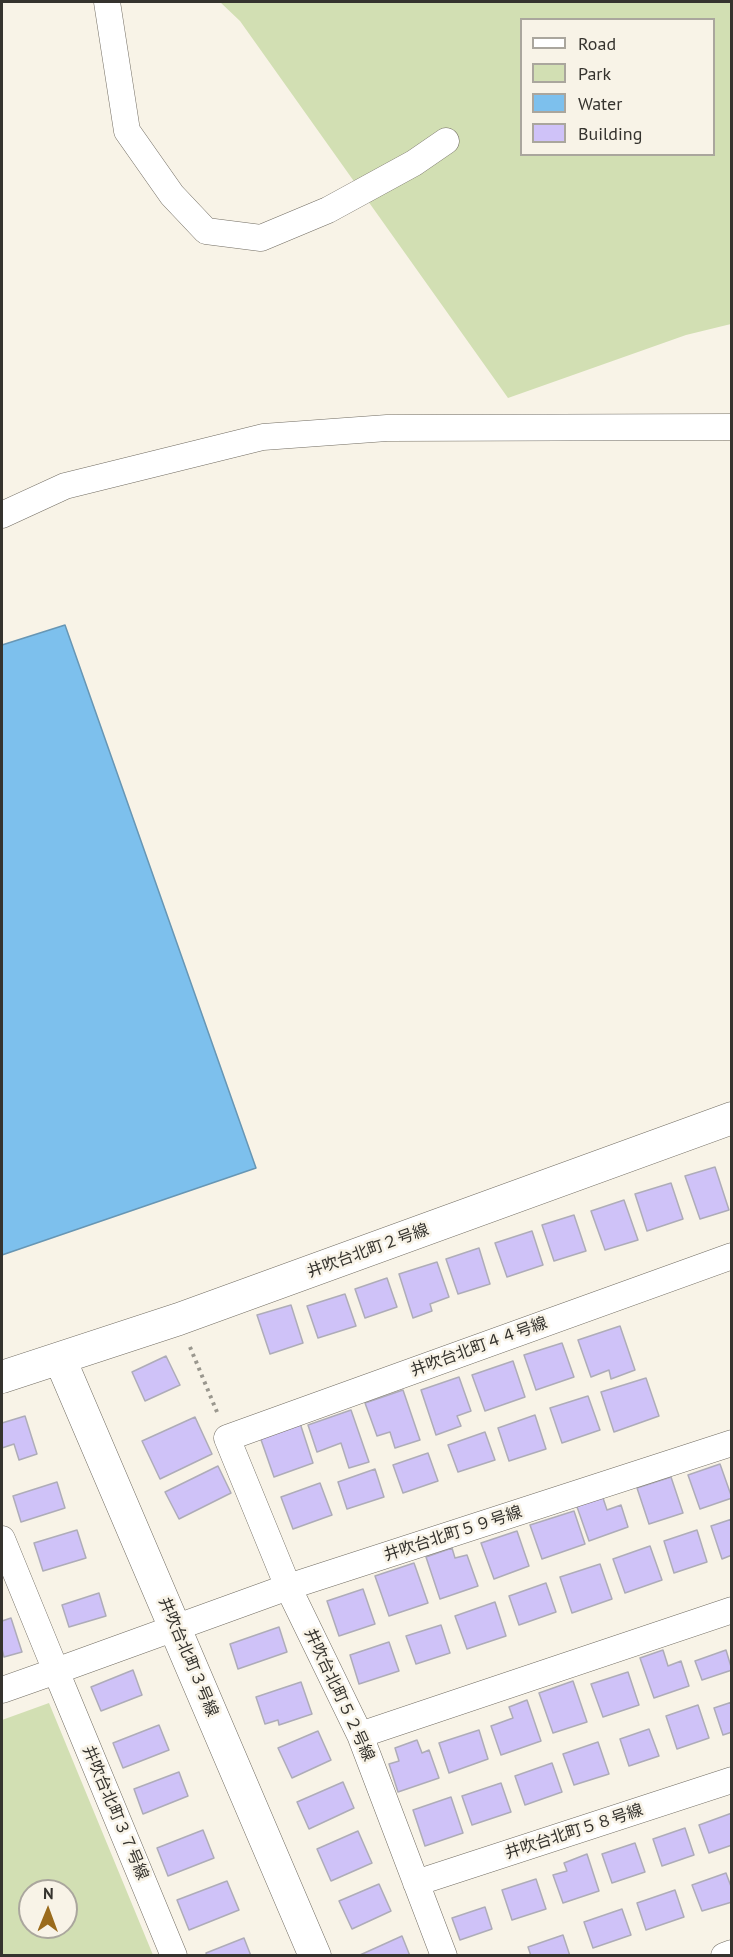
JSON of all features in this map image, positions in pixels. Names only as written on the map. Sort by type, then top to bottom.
[{"type":"street","points":[[107,2],[127,131],[172,195],[206,231],[261,238],[328,210],[414,163],[446,141]]},
{"type":"street","points":[[2,515],[64,486],[263,437],[387,428],[732,427]]},
{"type":"street","name":"井吹台北町２号線","points":[[2,1377],[179,1320],[732,1118]]},
{"type":"street","name":"井吹台北町４４号線","points":[[227,1438],[732,1256]]},
{"type":"street","name":"井吹台北町３号線","points":[[60,1359],[315,1956]]},
{"type":"street","name":"井吹台北町５２号線","points":[[227,1438],[288,1587],[360,1735],[444,1956]]},
{"type":"street","name":"井吹台北町５９号線","points":[[2,1690],[288,1587],[732,1443]]},
{"type":"street","name":"井吹台北町３７号線","points":[[2,1539],[174,1956]]},
{"type":"street","points":[[360,1735],[732,1610]]},
{"type":"street","name":"井吹台北町５８号線","points":[[416,1883],[732,1780]]},
{"type":"street","points":[[724,1956],[732,1953]]},
{"type":"path","points":[[179,1320],[227,1438]]},
{"type":"green space","points":[[220,2],[731,2],[731,324],[686,335],[508,398],[240,21]]},
{"type":"green space","points":[[49,1703],[153,1955],[2,1955],[2,1720]]},
{"type":"water","points":[[65,625],[256,1168],[2,1255],[2,645]]},
{"type":"building","points":[[715,1167],[729,1210],[700,1219],[685,1176]]},
{"type":"building","points":[[671,1183],[683,1219],[647,1231],[635,1194]]},
{"type":"building","points":[[624,1200],[638,1240],[605,1250],[591,1211]]},
{"type":"building","points":[[574,1215],[586,1251],[554,1261],[542,1225]]},
{"type":"building","points":[[532,1231],[543,1265],[507,1277],[495,1243]]},
{"type":"building","points":[[479,1248],[490,1284],[458,1294],[446,1259]]},
{"type":"building","points":[[437,1262],[449,1297],[430,1304],[432,1311],[413,1318],[399,1274]]},
{"type":"building","points":[[387,1278],[397,1307],[365,1318],[355,1289]]},
{"type":"building","points":[[345,1294],[356,1326],[318,1338],[307,1306]]},
{"type":"building","points":[[291,1305],[303,1343],[270,1354],[257,1315]]},
{"type":"building","points":[[620,1326],[635,1370],[611,1379],[609,1370],[591,1377],[578,1340]]},
{"type":"building","points":[[562,1343],[574,1377],[536,1390],[524,1355]]},
{"type":"building","points":[[166,1356],[180,1385],[145,1401],[132,1372]]},
{"type":"building","points":[[513,1361],[525,1397],[485,1411],[472,1375]]},
{"type":"building","points":[[459,1377],[471,1411],[457,1416],[461,1426],[436,1435],[421,1390]]},
{"type":"building","points":[[646,1378],[659,1416],[614,1432],[601,1392]]},
{"type":"building","points":[[403,1390],[420,1440],[395,1448],[390,1432],[377,1436],[365,1403]]},
{"type":"building","points":[[588,1396],[600,1430],[562,1443],[550,1408]]},
{"type":"building","points":[[351,1410],[369,1462],[349,1468],[341,1443],[317,1452],[308,1425]]},
{"type":"building","points":[[535,1415],[546,1449],[509,1461],[498,1428]]},
{"type":"building","points":[[25,1416],[37,1454],[19,1460],[14,1444],[2,1448],[2,1423]]},
{"type":"building","points":[[195,1417],[212,1454],[160,1479],[142,1441]]},
{"type":"building","points":[[299,1420],[313,1463],[274,1477],[259,1434]]},
{"type":"building","points":[[485,1432],[495,1460],[458,1472],[448,1445]]},
{"type":"building","points":[[428,1453],[438,1481],[403,1493],[393,1465]]},
{"type":"building","points":[[720,1464],[732,1498],[700,1509],[688,1475]]},
{"type":"building","points":[[218,1466],[231,1493],[179,1519],[165,1492]]},
{"type":"building","points":[[375,1469],[384,1497],[347,1509],[338,1482]]},
{"type":"building","points":[[671,1477],[683,1513],[649,1524],[637,1488]]},
{"type":"building","points":[[57,1482],[65,1508],[21,1522],[13,1496]]},
{"type":"building","points":[[320,1483],[332,1515],[293,1529],[281,1497]]},
{"type":"building","points":[[602,1495],[607,1510],[621,1505],[628,1527],[589,1541],[576,1504]]},
{"type":"building","points":[[574,1511],[585,1544],[542,1559],[530,1525]]},
{"type":"building","points":[[732,1519],[732,1555],[722,1559],[711,1526]]},
{"type":"building","points":[[77,1530],[86,1558],[43,1571],[34,1543]]},
{"type":"building","points":[[697,1530],[707,1562],[674,1573],[664,1541]]},
{"type":"building","points":[[517,1531],[529,1566],[494,1579],[481,1543]]},
{"type":"building","points":[[650,1546],[662,1580],[625,1593],[613,1559]]},
{"type":"building","points":[[452,1548],[455,1558],[467,1555],[478,1586],[440,1599],[426,1557]]},
{"type":"building","points":[[414,1563],[428,1603],[389,1616],[375,1576]]},
{"type":"building","points":[[600,1564],[612,1599],[572,1613],[560,1577]]},
{"type":"building","points":[[546,1583],[556,1612],[519,1625],[509,1596]]},
{"type":"building","points":[[363,1589],[375,1624],[339,1636],[327,1601]]},
{"type":"building","points":[[99,1593],[106,1616],[69,1627],[62,1605]]},
{"type":"building","points":[[495,1602],[506,1636],[467,1649],[455,1616]]},
{"type":"building","points":[[11,1618],[22,1652],[4,1657],[2,1621]]},
{"type":"building","points":[[441,1625],[450,1653],[416,1664],[406,1636]]},
{"type":"building","points":[[279,1627],[287,1652],[238,1669],[230,1644]]},
{"type":"building","points":[[389,1642],[399,1671],[359,1684],[350,1655]]},
{"type":"building","points":[[663,1650],[668,1666],[681,1661],[689,1686],[654,1698],[640,1658]]},
{"type":"building","points":[[726,1650],[732,1670],[702,1680],[695,1661]]},
{"type":"building","points":[[133,1670],[142,1695],[101,1711],[91,1687]]},
{"type":"building","points":[[628,1672],[639,1705],[603,1717],[591,1684]]},
{"type":"building","points":[[573,1681],[587,1722],[553,1733],[539,1693]]},
{"type":"building","points":[[301,1682],[312,1714],[279,1725],[278,1720],[265,1724],[256,1697]]},
{"type":"building","points":[[527,1700],[541,1741],[501,1755],[491,1726],[513,1718],[509,1707]]},
{"type":"building","points":[[732,1702],[732,1732],[723,1735],[714,1708]]},
{"type":"building","points":[[698,1705],[709,1738],[677,1749],[666,1716]]},
{"type":"building","points":[[159,1725],[169,1750],[123,1768],[113,1743]]},
{"type":"building","points":[[649,1729],[659,1756],[629,1766],[620,1739]]},
{"type":"building","points":[[479,1730],[488,1759],[449,1773],[439,1743]]},
{"type":"building","points":[[318,1731],[331,1760],[292,1778],[278,1748]]},
{"type":"building","points":[[417,1740],[422,1753],[429,1750],[439,1778],[398,1792],[389,1764],[399,1761],[395,1748]]},
{"type":"building","points":[[598,1742],[609,1774],[574,1785],[563,1754]]},
{"type":"building","points":[[552,1763],[562,1792],[525,1805],[515,1776]]},
{"type":"building","points":[[179,1772],[188,1796],[143,1814],[134,1789]]},
{"type":"building","points":[[343,1782],[354,1808],[309,1829],[297,1802]]},
{"type":"building","points":[[501,1783],[511,1812],[472,1825],[462,1796]]},
{"type":"building","points":[[451,1797],[463,1833],[425,1846],[413,1810]]},
{"type":"building","points":[[732,1813],[732,1845],[709,1853],[699,1825]]},
{"type":"building","points":[[685,1828],[694,1855],[662,1866],[653,1839]]},
{"type":"building","points":[[203,1830],[214,1858],[168,1876],[157,1848]]},
{"type":"building","points":[[358,1831],[372,1863],[331,1881],[317,1849]]},
{"type":"building","points":[[635,1843],[645,1872],[612,1883],[602,1854]]},
{"type":"building","points":[[587,1854],[599,1891],[563,1903],[553,1875],[567,1871],[564,1863]]},
{"type":"building","points":[[726,1873],[732,1889],[732,1902],[702,1911],[692,1885]]},
{"type":"building","points":[[536,1879],[546,1909],[512,1920],[502,1890]]},
{"type":"building","points":[[227,1881],[239,1910],[189,1930],[177,1900]]},
{"type":"building","points":[[379,1884],[391,1911],[352,1929],[339,1901]]},
{"type":"building","points":[[675,1890],[684,1917],[646,1930],[637,1903]]},
{"type":"building","points":[[485,1907],[492,1929],[460,1940],[452,1918]]},
{"type":"building","points":[[622,1909],[631,1935],[593,1948],[584,1922]]},
{"type":"building","points":[[563,1935],[570,1956],[531,1956],[528,1947]]},
{"type":"building","points":[[402,1936],[410,1956],[360,1956],[360,1955]]},
{"type":"building","points":[[244,1938],[251,1956],[207,1956],[206,1953]]}]
